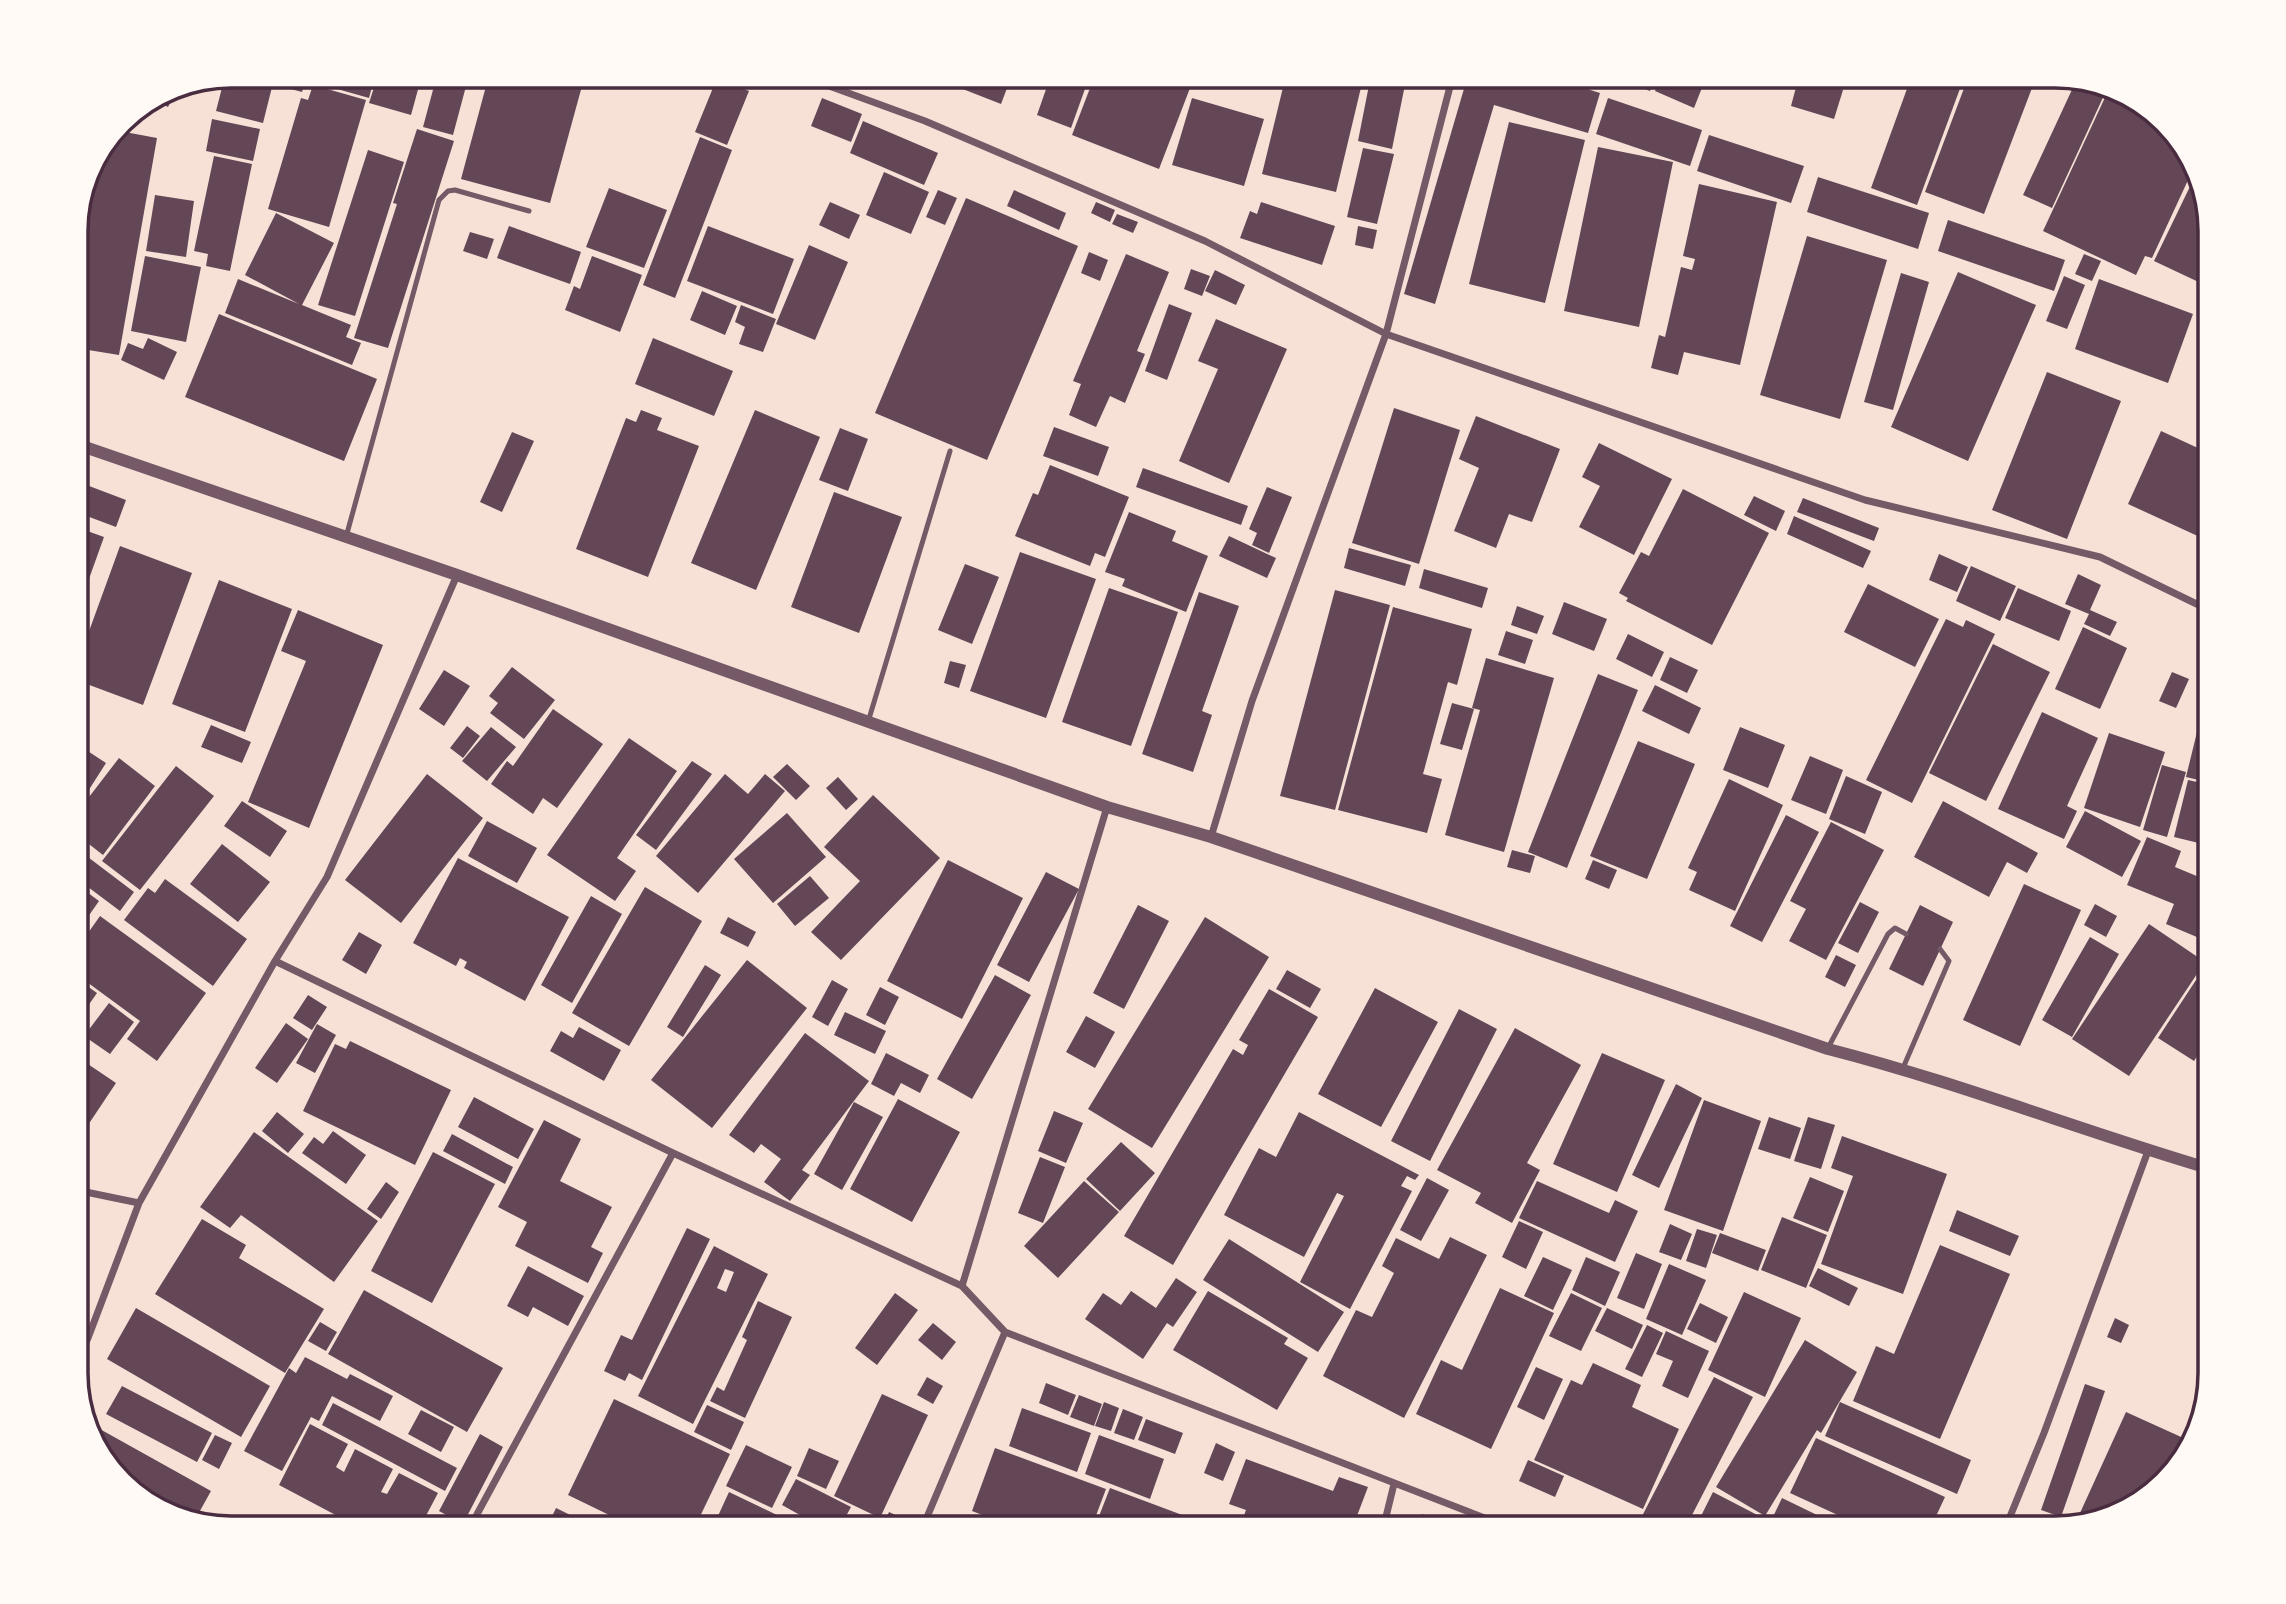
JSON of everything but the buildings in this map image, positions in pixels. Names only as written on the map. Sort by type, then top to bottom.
[{"type":"street","points":[[832,87],[925,121],[1205,240],[1386,334],[1865,499],[2100,557],[2198,605]]},
{"type":"street","points":[[1211,837],[1252,701],[1386,334],[1450,87]]},
{"type":"street","points":[[88,448],[457,575],[1107,807],[1211,837],[1828,1049],[1903,1068],[2198,1165]]},
{"type":"street","points":[[88,1338],[139,1203],[275,961],[327,877],[457,575]]},
{"type":"street","points":[[962,1286],[1107,807]]},
{"type":"street","points":[[275,961],[673,1153],[962,1286],[1005,1332],[1479,1516]]},
{"type":"street","points":[[2010,1516],[2044,1433],[2148,1151]]},
{"type":"street","points":[[476,1516],[673,1153]]},
{"type":"street","points":[[88,1192],[139,1203]]},
{"type":"street","points":[[927,1516],[1005,1332]]},
{"type":"street","points":[[1386,1516],[1394,1484]]},
{"type":"lane","points":[[346,537],[439,200],[448,191],[455,190],[529,211]]},
{"type":"lane","points":[[868,722],[950,451]]},
{"type":"lane","points":[[1828,1049],[1888,934],[1895,928],[1906,934]]},
{"type":"lane","points":[[1903,1068],[1950,961],[1940,949]]}]
